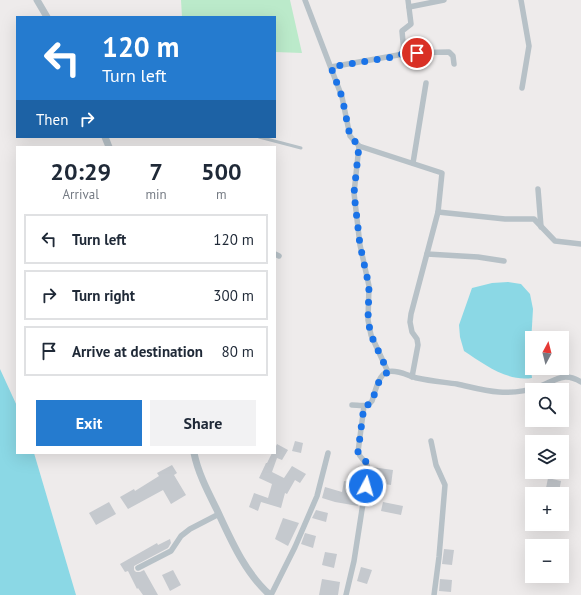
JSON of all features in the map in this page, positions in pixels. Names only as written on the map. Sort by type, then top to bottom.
[{"type":"street","points":[[37,0],[46,16]]},
{"type":"street","points":[[305,0],[342,97],[350,136],[359,146],[442,173],[438,212],[410,322],[412,332],[417,339],[418,345],[412,377]]},
{"type":"street","points":[[404,53],[402,31],[411,24],[408,0]]},
{"type":"street","points":[[409,7],[444,0]]},
{"type":"street","points":[[521,0],[529,46],[522,88]]},
{"type":"street","points":[[331,67],[398,56],[404,53],[449,52],[453,56],[454,64]]},
{"type":"street","points":[[413,164],[426,83]]},
{"type":"street","points":[[359,146],[354,193],[360,245],[369,286],[368,320],[371,335],[388,372]]},
{"type":"street","points":[[538,189],[541,227]]},
{"type":"street","points":[[438,212],[534,219],[555,241],[581,244]]},
{"type":"street","points":[[427,254],[478,257],[504,261]]},
{"type":"street","points":[[352,405],[364,406],[370,404],[380,380],[384,374],[388,372],[477,390],[499,392],[518,392],[538,387],[564,376],[574,377],[581,382]]},
{"type":"street","points":[[346,595],[354,561],[368,471],[367,463],[358,452],[364,406]]},
{"type":"street","points":[[431,441],[436,465],[444,482],[445,489],[434,595]]},
{"type":"street","points":[[194,454],[206,486],[235,548],[246,566],[264,589],[271,595],[295,547],[317,496],[328,453]]},
{"type":"street","points":[[138,568],[171,550],[181,536],[190,529],[219,514]]},
{"type":"lane","points":[[263,138],[301,148]]},
{"type":"green space","points":[[181,0],[290,0],[302,53],[276,52],[276,16],[182,16]]},
{"type":"water","points":[[508,282],[521,284],[530,294],[533,309],[532,331],[525,331],[525,375],[532,375],[532,378],[523,379],[505,375],[464,351],[460,337],[459,325],[472,288],[492,283]]},
{"type":"water","points":[[0,369],[16,404],[16,454],[34,454],[76,595],[0,595]]},
{"type":"building","points":[[295,441],[303,443],[301,453],[292,451]]},
{"type":"building","points":[[277,444],[288,450],[282,460],[277,458],[272,472],[284,478],[292,466],[306,474],[300,483],[295,480],[287,494],[285,493],[281,508],[261,502],[258,511],[249,507],[254,493],[268,498],[272,484],[259,478],[272,454],[276,454]]},
{"type":"building","points":[[172,465],[177,473],[174,475],[186,495],[171,504],[163,490],[128,509],[120,497],[134,489],[135,491],[159,476],[157,473]]},
{"type":"building","points":[[372,467],[393,470],[391,485],[371,482]]},
{"type":"building","points":[[548,479],[561,481],[560,487],[546,487]]},
{"type":"building","points":[[344,481],[362,484],[358,506],[322,498],[325,487],[342,492]]},
{"type":"building","points":[[109,502],[116,514],[96,525],[89,513]]},
{"type":"building","points":[[383,502],[403,506],[401,515],[381,511]]},
{"type":"building","points":[[316,510],[328,513],[326,522],[312,518]]},
{"type":"building","points":[[283,518],[299,523],[288,546],[275,539]]},
{"type":"building","points":[[305,533],[316,536],[313,548],[301,544]]},
{"type":"building","points":[[170,539],[171,543],[168,548],[134,566],[134,570],[136,572],[144,570],[158,595],[143,595],[138,588],[137,589],[128,571],[125,572],[120,564],[157,543],[158,545]]},
{"type":"building","points":[[444,549],[454,550],[452,565],[442,564]]},
{"type":"building","points":[[325,552],[337,554],[334,568],[322,565]]},
{"type":"building","points":[[361,567],[372,570],[367,584],[357,581]]},
{"type":"building","points":[[173,570],[181,585],[170,591],[162,575]]},
{"type":"building","points":[[322,579],[340,582],[338,595],[319,595]]},
{"type":"building","points":[[440,579],[452,580],[451,592],[439,591]]},
{"type":"route","points":[[366,486],[368,467],[367,463],[358,454],[364,406],[370,404],[380,380],[384,374],[388,372],[371,335],[368,320],[369,286],[360,245],[354,193],[359,146],[350,136],[342,97],[331,67],[398,56],[404,53],[417,53]]}]
